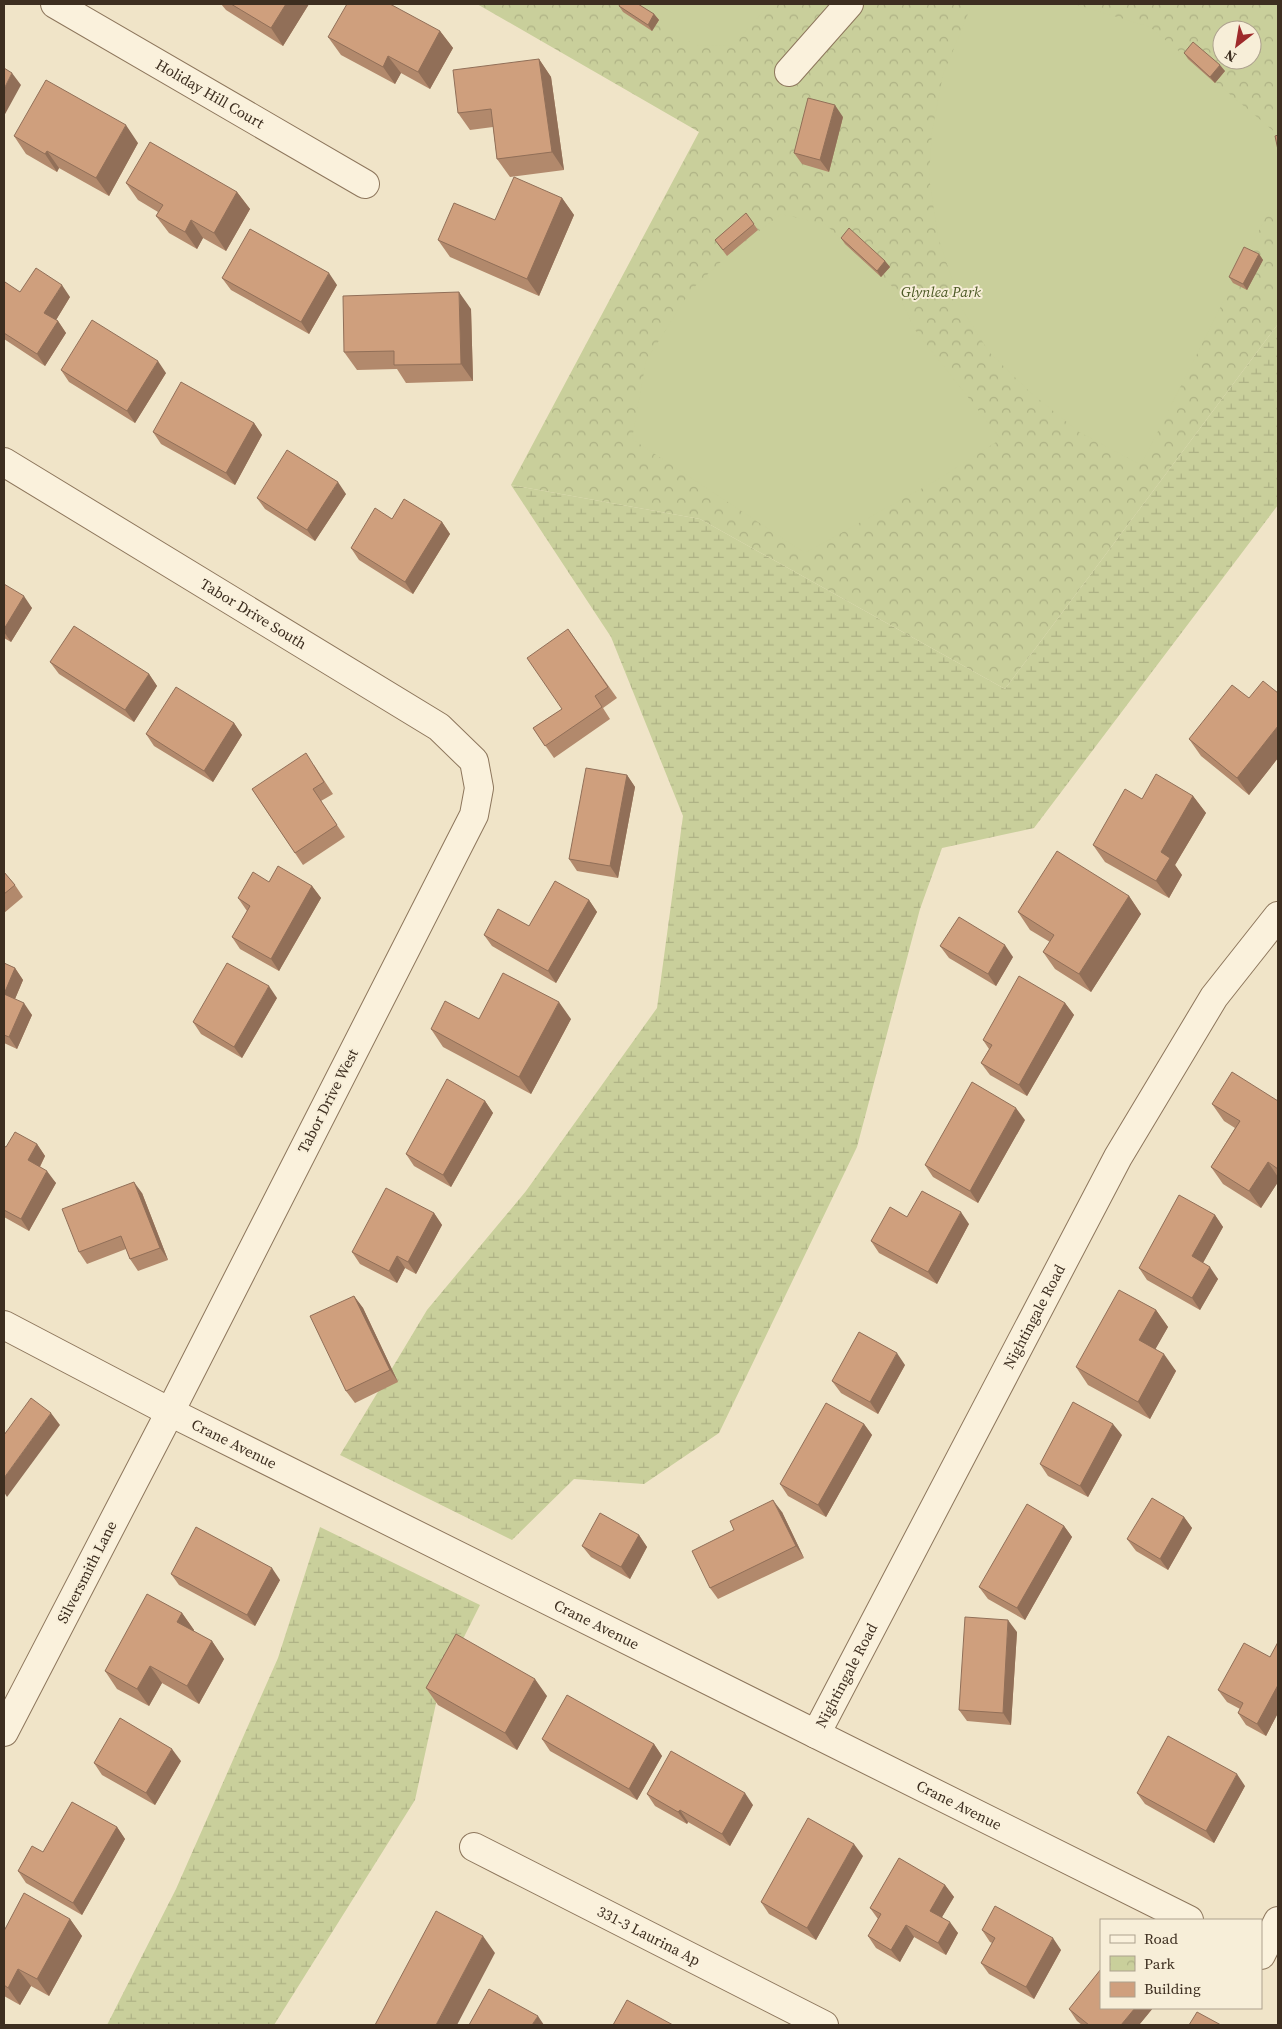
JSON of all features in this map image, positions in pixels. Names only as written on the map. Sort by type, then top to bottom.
[{"type":"street","name":"Holiday Hill Court","points":[[55,4],[365,184]]},
{"type":"street","points":[[789,72],[849,4]]},
{"type":"street","name":"Tabor Drive South","points":[[4,462],[439,727],[474,761],[479,788]]},
{"type":"street","name":"Tabor Drive West","points":[[170,1412],[474,816],[479,788]]},
{"type":"street","name":"Nightingale Road","points":[[816,1734],[1118,1157],[1214,997],[1278,916]]},
{"type":"street","name":"Crane Avenue","points":[[4,1325],[170,1412],[1187,1919]]},
{"type":"street","name":"Silversmith Lane","points":[[4,1732],[170,1412]]},
{"type":"street","name":"331-3 Laurina Ap","points":[[474,1847],[824,2025]]},
{"type":"street","points":[[1262,1953],[1278,1921]]},
{"type":"street","points":[[1262,1956],[1278,1965]]},
{"type":"green space","name":"Glynlea Park","points":[[477,4],[1278,4],[1278,324],[1005,689],[700,519],[511,485],[699,132]]},
{"type":"green space","points":[[633,4],[770,4],[733,45],[696,46]]},
{"type":"green space","points":[[972,4],[1074,4],[1150,27],[1276,133],[1278,193],[1141,465],[1079,432],[1031,393],[989,352],[962,309],[938,237],[929,177],[932,131],[943,75]]},
{"type":"green space","points":[[781,214],[825,224],[897,291],[915,330],[1001,439],[937,480],[805,553],[632,439],[646,361],[691,290],[727,256]]},
{"type":"green space","points":[[1278,324],[1278,505],[1034,828],[942,848],[920,909],[857,1147],[719,1433],[644,1484],[574,1479],[512,1540],[340,1455],[427,1310],[526,1191],[657,1008],[683,816],[611,637],[511,485],[700,519],[1005,689]]},
{"type":"green space","points":[[320,1527],[480,1605],[440,1685],[415,1800],[274,2025],[107,2025],[176,1889],[278,1658]]},
{"type":"building","points":[[231,4],[286,4],[271,28]]},
{"type":"building","points":[[347,4],[390,4],[440,31],[418,72],[388,56],[383,67],[328,37]]},
{"type":"building","points":[[620,4],[638,4],[654,14],[648,25],[619,6]]},
{"type":"building","points":[[1193,42],[1212,58],[1212,70],[1216,70],[1210,77],[1184,53]]},
{"type":"building","points":[[539,59],[552,152],[497,159],[491,109],[458,113],[453,70]]},
{"type":"building","points":[[4,68],[12,73],[4,89]]},
{"type":"building","points":[[46,80],[126,125],[96,178],[47,151],[45,154],[14,136]]},
{"type":"building","points":[[808,98],[835,105],[820,160],[794,153]]},
{"type":"building","points":[[1278,135],[1278,150],[1275,136]]},
{"type":"building","points":[[150,142],[237,192],[214,233],[191,220],[185,232],[156,216],[163,205],[126,183]]},
{"type":"building","points":[[514,177],[562,198],[527,279],[438,240],[454,203],[495,220]]},
{"type":"building","points":[[746,213],[754,224],[723,250],[715,240]]},
{"type":"building","points":[[849,228],[885,261],[877,271],[841,238]]},
{"type":"building","points":[[250,229],[329,273],[301,322],[222,278]]},
{"type":"building","points":[[1244,247],[1259,254],[1243,284],[1229,277]]},
{"type":"building","points":[[36,268],[62,285],[44,313],[58,321],[37,354],[4,333],[4,284],[5,282],[20,292]]},
{"type":"building","points":[[459,292],[461,364],[394,365],[394,351],[344,352],[343,296]]},
{"type":"building","points":[[92,320],[158,361],[127,411],[61,370]]},
{"type":"building","points":[[181,382],[254,423],[226,473],[153,432]]},
{"type":"building","points":[[287,450],[338,482],[307,530],[257,498]]},
{"type":"building","points":[[404,499],[442,522],[405,582],[351,548],[375,508],[392,519]]},
{"type":"building","points":[[4,584],[24,596],[4,629]]},
{"type":"building","points":[[74,626],[149,674],[125,710],[50,662]]},
{"type":"building","points":[[568,629],[608,687],[595,696],[602,707],[545,746],[533,728],[562,709],[527,658]]},
{"type":"building","points":[[1263,681],[1278,693],[1278,726],[1237,778],[1189,739],[1232,685],[1249,698]]},
{"type":"building","points":[[176,687],[234,723],[204,771],[146,734]]},
{"type":"building","points":[[306,753],[324,782],[313,789],[337,825],[295,853],[252,789]]},
{"type":"building","points":[[586,768],[627,775],[610,866],[569,859]]},
{"type":"building","points":[[1156,774],[1193,796],[1161,852],[1170,858],[1156,881],[1093,845],[1125,789],[1142,799]]},
{"type":"building","points":[[1057,851],[1129,896],[1079,974],[1043,952],[1054,935],[1018,912]]},
{"type":"building","points":[[278,866],[312,886],[271,959],[232,937],[250,906],[238,898],[253,872],[269,882]]},
{"type":"building","points":[[4,872],[15,885],[4,894]]},
{"type":"building","points":[[555,881],[589,900],[548,971],[484,935],[498,909],[529,926]]},
{"type":"building","points":[[959,917],[1005,945],[988,974],[940,946]]},
{"type":"building","points":[[4,963],[15,968],[4,994]]},
{"type":"building","points":[[227,963],[269,986],[234,1047],[193,1022]]},
{"type":"building","points":[[503,973],[559,1002],[519,1077],[431,1029],[445,1001],[479,1019]]},
{"type":"building","points":[[1019,976],[1065,1003],[1019,1085],[981,1063],[992,1045],[983,1040]]},
{"type":"building","points":[[4,994],[24,1003],[9,1037],[4,1035]]},
{"type":"building","points":[[1232,1072],[1278,1101],[1278,1169],[1268,1162],[1249,1191],[1211,1167],[1240,1121],[1212,1104]]},
{"type":"building","points":[[447,1079],[485,1101],[443,1175],[406,1154]]},
{"type":"building","points":[[972,1082],[1016,1108],[970,1191],[925,1165]]},
{"type":"building","points":[[15,1132],[37,1144],[28,1160],[47,1171],[21,1219],[4,1210],[4,1146],[6,1147]]},
{"type":"building","points":[[134,1182],[160,1248],[130,1259],[121,1236],[79,1252],[62,1209]]},
{"type":"building","points":[[386,1188],[434,1213],[408,1262],[397,1256],[389,1271],[352,1252]]},
{"type":"building","points":[[922,1191],[961,1212],[928,1272],[871,1241],[890,1207],[907,1217]]},
{"type":"building","points":[[1179,1195],[1215,1215],[1192,1256],[1210,1267],[1192,1298],[1139,1268]]},
{"type":"building","points":[[1119,1290],[1156,1310],[1139,1340],[1164,1354],[1138,1402],[1076,1367]]},
{"type":"building","points":[[354,1296],[390,1370],[346,1391],[310,1316]]},
{"type":"building","points":[[859,1332],[897,1353],[870,1402],[832,1381]]},
{"type":"building","points":[[31,1398],[51,1413],[4,1478],[4,1435]]},
{"type":"building","points":[[1073,1402],[1113,1424],[1080,1486],[1040,1464]]},
{"type":"building","points":[[826,1403],[864,1424],[818,1505],[780,1484]]},
{"type":"building","points":[[1152,1498],[1184,1517],[1160,1559],[1127,1539]]},
{"type":"building","points":[[773,1500],[796,1546],[710,1588],[692,1551],[734,1530],[730,1521]]},
{"type":"building","points":[[1027,1504],[1064,1526],[1017,1608],[979,1587]]},
{"type":"building","points":[[600,1513],[639,1535],[621,1567],[582,1546]]},
{"type":"building","points":[[196,1527],[272,1568],[247,1615],[171,1574]]},
{"type":"building","points":[[147,1594],[182,1613],[177,1622],[212,1641],[187,1686],[150,1666],[137,1689],[105,1671]]},
{"type":"building","points":[[965,1617],[1008,1620],[1003,1713],[959,1710]]},
{"type":"building","points":[[456,1634],[535,1679],[505,1733],[426,1688]]},
{"type":"building","points":[[1278,1642],[1278,1685],[1257,1724],[1238,1713],[1243,1703],[1218,1690],[1244,1643],[1270,1657]]},
{"type":"building","points":[[567,1695],[654,1744],[629,1789],[542,1739]]},
{"type":"building","points":[[120,1718],[172,1749],[146,1793],[94,1763]]},
{"type":"building","points":[[1168,1736],[1237,1774],[1206,1831],[1137,1793]]},
{"type":"building","points":[[671,1751],[745,1793],[722,1834],[647,1794]]},
{"type":"building","points":[[72,1802],[117,1827],[73,1903],[18,1871],[32,1846],[43,1852]]},
{"type":"building","points":[[808,1818],[854,1844],[807,1928],[761,1902]]},
{"type":"building","points":[[899,1858],[945,1885],[930,1911],[950,1922],[938,1943],[906,1925],[891,1950],[868,1936],[881,1914],[870,1908]]},
{"type":"building","points":[[24,1893],[70,1919],[37,1979],[18,1969],[8,1988],[4,1985],[4,1931]]},
{"type":"building","points":[[995,1906],[1053,1938],[1026,1987],[981,1963],[995,1938],[982,1930]]},
{"type":"building","points":[[436,1911],[483,1936],[436,2025],[375,2025]]},
{"type":"building","points":[[1100,1970],[1100,2009],[1134,2009],[1121,2025],[1089,2025],[1069,2009]]},
{"type":"building","points":[[489,1989],[538,2016],[532,2025],[469,2025]]},
{"type":"building","points":[[627,2000],[673,2025],[613,2025]]},
{"type":"building","points":[[1197,2012],[1221,2025],[1189,2025]]}]
